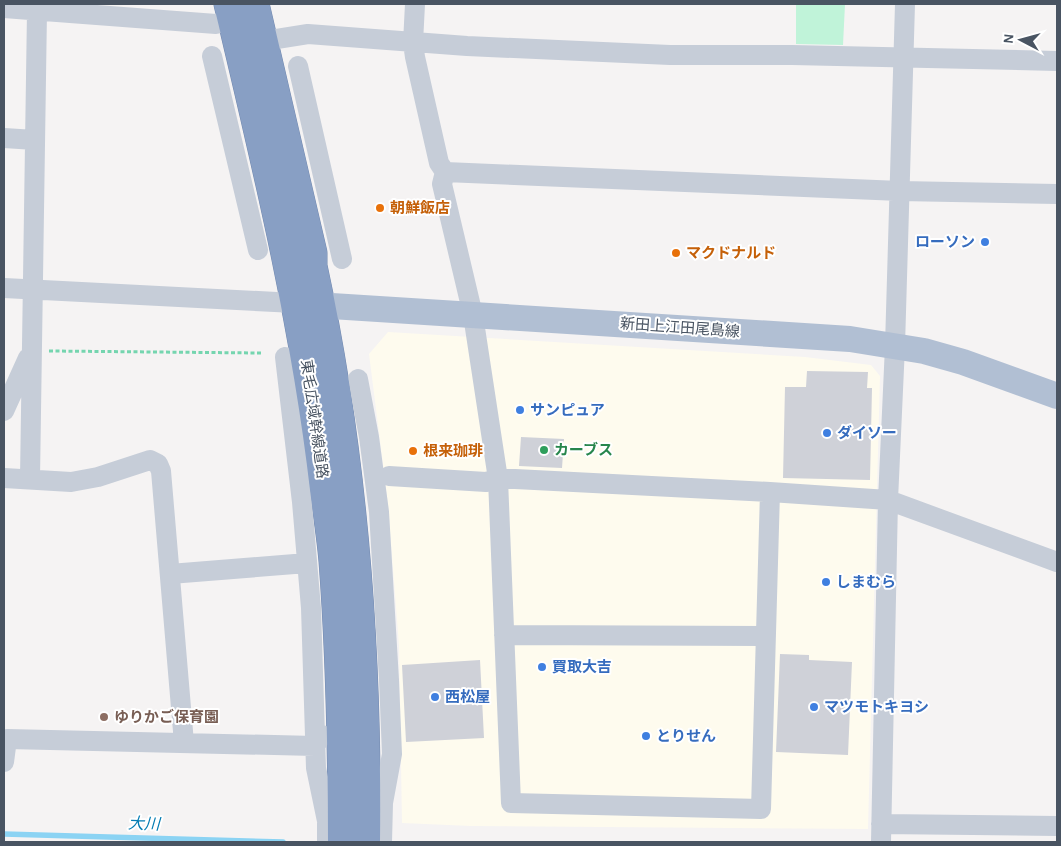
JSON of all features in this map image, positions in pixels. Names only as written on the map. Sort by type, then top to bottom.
[{"type":"highway","name":"東毛広域幹線道路","points":[[255,4],[313,253],[304,350],[322,469],[332,560],[341,710],[354,832]]},
{"type":"highway","name":"東毛広域幹線道路","points":[[230,12],[279,222],[339,401],[349,480],[360,620],[365,740],[354,832]]},
{"type":"main road","name":"新田上江田尾島線","points":[[308,304],[840,338],[924,351],[963,362],[1057,396]]},
{"type":"street","points":[[415,4],[412,43],[439,164],[445,172]]},
{"type":"street","points":[[905,4],[895,346],[888,500],[881,833],[1057,826]]},
{"type":"street","points":[[4,8],[46,9],[216,24],[230,12]]},
{"type":"street","points":[[30,480],[35,140],[46,9]]},
{"type":"street","points":[[264,41],[308,34],[412,43],[670,55],[792,55],[1057,61]]},
{"type":"street","points":[[212,56],[226,108],[258,250]]},
{"type":"street","points":[[226,108],[232,95],[230,83],[242,63]]},
{"type":"street","points":[[298,66],[342,259]]},
{"type":"street","points":[[276,94],[293,109],[303,129],[314,135]]},
{"type":"street","points":[[4,138],[35,140]]},
{"type":"street","points":[[445,172],[900,191],[1057,194]]},
{"type":"street","points":[[445,172],[442,184],[473,315],[498,479],[511,803],[761,809],[764,636],[770,492]]},
{"type":"street","points":[[244,188],[258,199],[263,215],[279,222]]},
{"type":"street","points":[[313,253],[324,222],[334,219]]},
{"type":"street","points":[[4,288],[308,304]]},
{"type":"street","points":[[4,411],[31,351]]},
{"type":"street","points":[[285,357],[302,502],[311,608],[316,768],[354,832],[383,803],[392,754],[390,680],[379,512],[369,437],[358,379]]},
{"type":"street","points":[[4,478],[71,482],[98,477],[150,460],[158,464],[161,471],[184,743]]},
{"type":"street","points":[[302,502],[309,493],[312,480],[322,469]]},
{"type":"street","points":[[389,476],[486,482],[498,479],[770,492],[888,500],[1057,562]]},
{"type":"street","points":[[349,480],[362,488],[368,503],[379,512]]},
{"type":"street","points":[[170,574],[307,563]]},
{"type":"street","points":[[311,608],[320,620],[323,632],[337,649]]},
{"type":"street","points":[[504,635],[764,636]]},
{"type":"street","points":[[365,740],[376,716],[380,697],[390,680]]},
{"type":"street","points":[[315,746],[325,728],[341,710]]},
{"type":"street","points":[[4,762],[7,739],[315,746]]},
{"type":"path","points":[[31,351],[261,353]]},
{"type":"shaded area","points":[[388,332],[805,357],[871,365],[880,376],[868,829],[471,826],[402,823],[399,646],[388,504],[369,354]]},
{"type":"green space","points":[[796,4],[845,4],[843,45],[796,44]]},
{"type":"building","name":"ダイソー","points":[[807,371],[868,372],[867,388],[872,388],[870,480],[783,478],[785,387],[806,387]]},
{"type":"building","points":[[521,437],[564,439],[562,468],[519,466]]},
{"type":"building","name":"マツモトキヨシ","points":[[780,654],[809,655],[809,660],[852,662],[848,755],[776,752]]},
{"type":"building","points":[[480,660],[484,738],[406,742],[402,665]]},
{"type":"waterway","name":"大川","points":[[4,834],[283,842]]},
{"type":"place","name":"朝鮮飯店","points":[[380,208]]},
{"type":"place","name":"ローソン","points":[[985,242]]},
{"type":"place","name":"マクドナルド","points":[[676,253]]},
{"type":"place","name":"サンピュア","points":[[520,410]]},
{"type":"place","name":"ダイソー","points":[[827,433]]},
{"type":"place","name":"カーブス","points":[[544,450]]},
{"type":"place","name":"根来珈琲","points":[[413,451]]},
{"type":"place","name":"しまむら","points":[[826,582]]},
{"type":"place","name":"買取大吉","points":[[542,667]]},
{"type":"place","name":"西松屋","points":[[435,697]]},
{"type":"place","name":"マツモトキヨシ","points":[[814,707]]},
{"type":"place","name":"ゆりかご保育園","points":[[104,717]]},
{"type":"place","name":"とりせん","points":[[646,736]]}]
